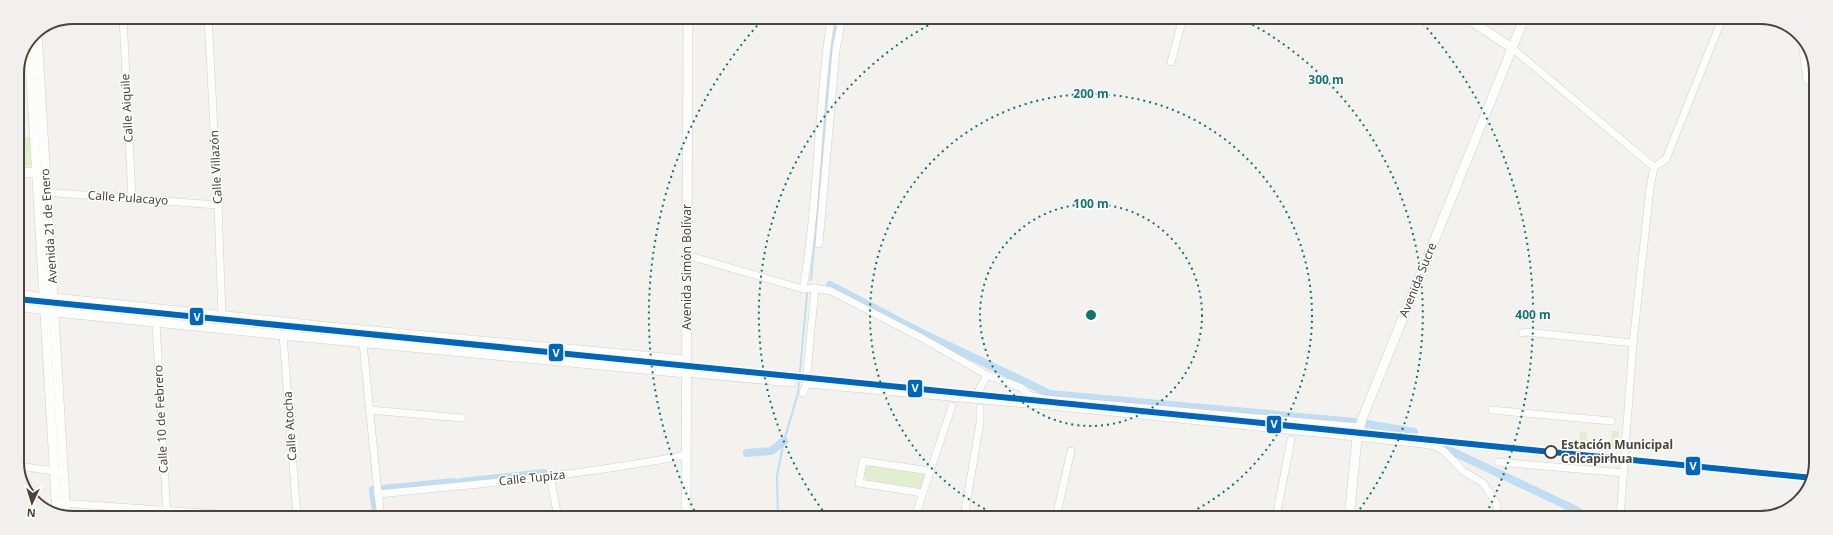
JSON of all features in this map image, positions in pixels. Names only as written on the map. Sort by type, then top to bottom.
[{"type":"street","name":"Calle Aiquile","points":[[123,24],[132,199]]},
{"type":"street","name":"Calle Villazón","points":[[208,24],[222,316]]},
{"type":"street","name":"Avenida Simón Bolívar","points":[[686,511],[688,24]]},
{"type":"street","points":[[803,289],[810,249],[824,60],[830,24]]},
{"type":"street","points":[[819,244],[836,50],[841,24]]},
{"type":"street","points":[[1171,62],[1181,24]]},
{"type":"street","points":[[1477,24],[1512,48],[1654,167]]},
{"type":"street","name":"Avenida Sucre","points":[[1349,511],[1357,438],[1360,427],[1522,24]]},
{"type":"street","points":[[1621,511],[1632,343],[1650,188],[1654,167],[1666,159],[1720,24]]},
{"type":"street","name":"Avenida 21 de Enero","points":[[37,40],[35,74],[61,503],[59,509]]},
{"type":"street","name":"Avenida 21 de Enero","points":[[30,50],[35,74]]},
{"type":"street","points":[[1803,50],[1807,80],[1809,81]]},
{"type":"street","points":[[24,172],[41,173]]},
{"type":"street","name":"Calle Pulacayo","points":[[42,192],[218,205]]},
{"type":"street","points":[[686,255],[803,289],[815,288],[831,291],[987,374],[1022,388],[1028,395],[1044,399],[1360,427]]},
{"type":"street","points":[[807,373],[815,288]]},
{"type":"street","points":[[24,294],[222,316],[686,360]]},
{"type":"street","points":[[24,309],[156,323],[792,383]]},
{"type":"street","name":"Avenida 21 de Enero","points":[[50,311],[54,471],[64,510]]},
{"type":"street","name":"Calle 10 de Febrero","points":[[156,323],[167,511]]},
{"type":"street","points":[[1522,333],[1526,332],[1632,343]]},
{"type":"street","name":"Calle Atocha","points":[[283,335],[297,511]]},
{"type":"street","points":[[363,342],[380,511]]},
{"type":"street","points":[[979,390],[987,374]]},
{"type":"street","points":[[803,393],[807,384],[1080,409],[1436,446],[1445,452],[1463,471],[1483,483],[1497,504],[1496,511]]},
{"type":"street","points":[[917,511],[952,406]]},
{"type":"street","points":[[965,511],[980,423],[980,408]]},
{"type":"street","points":[[369,410],[462,418]]},
{"type":"street","points":[[1492,410],[1611,421]]},
{"type":"street","points":[[1277,511],[1291,440]]},
{"type":"street","points":[[1057,511],[1071,451]]},
{"type":"street","name":"Calle Tupiza","points":[[378,494],[550,477],[624,467],[686,455]]},
{"type":"street","points":[[923,493],[859,483],[863,461],[930,471]]},
{"type":"street","points":[[1498,462],[1624,473]]},
{"type":"street","points":[[24,467],[54,471]]},
{"type":"street","points":[[550,477],[557,511]]},
{"type":"street","points":[[61,503],[146,511]]},
{"type":"green space","points":[[24,137],[31,137],[32,166],[24,167]]},
{"type":"green space","points":[[1580,431],[1587,432],[1586,446],[1579,445]]},
{"type":"green space","points":[[1612,431],[1619,431],[1618,447],[1611,446]]},
{"type":"green space","points":[[870,465],[924,474],[925,477],[923,488],[918,490],[868,481],[864,476],[864,470]]},
{"type":"waterway","points":[[811,280],[831,50],[836,24]]},
{"type":"waterway","points":[[830,285],[918,331],[1050,394],[1355,422]]},
{"type":"waterway","points":[[778,511],[777,476],[784,441],[798,393],[807,294]]},
{"type":"waterway","points":[[1367,424],[1414,432]]},
{"type":"waterway","points":[[747,453],[771,451],[784,441]]},
{"type":"waterway","points":[[1447,449],[1577,511]]},
{"type":"waterway","points":[[461,482],[544,473]]},
{"type":"waterway","points":[[382,489],[454,482]]},
{"type":"waterway","points":[[373,490],[375,506]]},
{"type":"transit line","name":"V","points":[[24,300],[1806,477]]},
{"type":"place","name":"Estación Municipal Colcapirhua","points":[[1551,452]]}]
